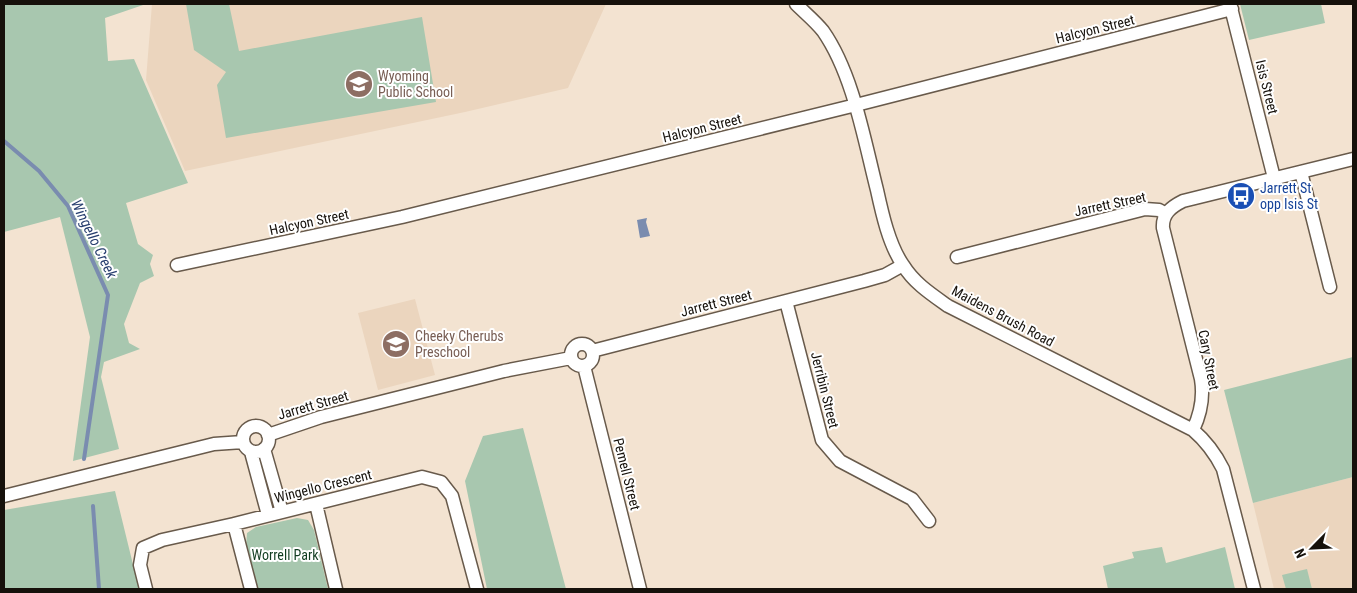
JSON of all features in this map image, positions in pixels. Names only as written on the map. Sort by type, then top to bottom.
[{"type":"street","name":"Maidens Brush Road","points":[[796,4],[822,31],[837,56],[856,106],[882,213],[902,265],[921,287],[948,306],[1193,430]]},
{"type":"street","name":"Halcyon Street","points":[[177,265],[402,217],[856,106],[1231,7]]},
{"type":"street","name":"Isis Street","points":[[1231,7],[1274,178]]},
{"type":"street","points":[[1166,214],[1174,205],[1183,201],[1353,159]]},
{"type":"street","points":[[1301,172],[1330,287]]},
{"type":"street","name":"Jarrett Street","points":[[957,257],[1145,209],[1159,210],[1166,214]]},
{"type":"street","name":"Cary Street","points":[[1166,214],[1163,219],[1163,228],[1203,393],[1197,421],[1193,430]]},
{"type":"street","name":"Jarrett Street","points":[[592,350],[871,279],[902,265]]},
{"type":"street","name":"Jerribin Street","points":[[786,301],[822,440],[840,461],[912,499],[929,521]]},
{"type":"street","points":[[576,345],[587,345],[592,350],[592,360],[584,366],[578,365],[571,358],[571,351],[576,345]]},
{"type":"street","name":"Jarrett Street","points":[[268,435],[321,417],[504,370],[571,358]]},
{"type":"street","name":"Pemell Street","points":[[584,366],[640,589]]},
{"type":"street","name":"Jarrett Street","points":[[252,427],[260,427],[268,435],[269,441],[253,448],[244,435],[252,427]]},
{"type":"street","points":[[1193,430],[1205,441],[1223,469],[1254,589]]},
{"type":"street","points":[[4,496],[214,444],[253,448]]},
{"type":"street","points":[[253,448],[282,512]]},
{"type":"street","points":[[253,448],[268,515]]},
{"type":"street","name":"Wingello Crescent","points":[[146,589],[140,565],[143,548],[162,540],[422,477],[441,482],[452,496],[477,589]]},
{"type":"street","points":[[316,504],[336,589]]},
{"type":"street","points":[[234,524],[251,589]]},
{"type":"shaded area","name":"Wyoming Public School","points":[[152,4],[606,4],[568,88],[465,112],[185,171],[146,80]]},
{"type":"shaded area","name":"Cheeky Cherubs Preschool","points":[[415,299],[435,375],[378,390],[358,313]]},
{"type":"shaded area","points":[[1353,477],[1353,589],[1274,589],[1253,503]]},
{"type":"green space","points":[[4,4],[146,4],[105,18],[108,61],[134,59],[188,183],[126,203],[138,244],[153,255],[150,264],[154,276],[140,283],[124,324],[129,343],[140,349],[104,362],[101,377],[119,449],[73,461],[90,337],[60,217],[4,232]]},
{"type":"green space","points":[[186,4],[229,4],[239,51],[422,17],[436,102],[226,138],[217,85],[226,72],[194,50]]},
{"type":"green space","points":[[1240,4],[1321,4],[1325,23],[1249,40]]},
{"type":"green space","points":[[1353,357],[1353,477],[1253,503],[1224,390]]},
{"type":"green space","points":[[523,428],[566,589],[487,589],[465,481],[483,436]]},
{"type":"green space","points":[[115,491],[139,589],[4,589],[4,510]]},
{"type":"green space","name":"Worrell Park","points":[[297,518],[308,520],[314,530],[328,589],[257,589],[246,546],[247,533],[256,527]]},
{"type":"green space","points":[[1162,547],[1166,563],[1225,547],[1235,589],[1108,589],[1103,566],[1134,558],[1132,552]]},
{"type":"green space","points":[[1307,569],[1312,589],[1286,589],[1282,575]]},
{"type":"water","points":[[647,218],[646,222],[650,236],[640,238],[637,220]]},
{"type":"waterway","name":"Wingello Creek","points":[[4,141],[39,171],[68,206],[108,295],[84,459]]},
{"type":"waterway","name":"Wingello Creek","points":[[93,506],[99,589]]},
{"type":"place","name":"Wyoming Public School","points":[[359,84]]},
{"type":"place","name":"Jarrett St opp Isis St","points":[[1241,196]]},
{"type":"place","name":"Cheeky Cherubs Preschool","points":[[396,344]]}]
